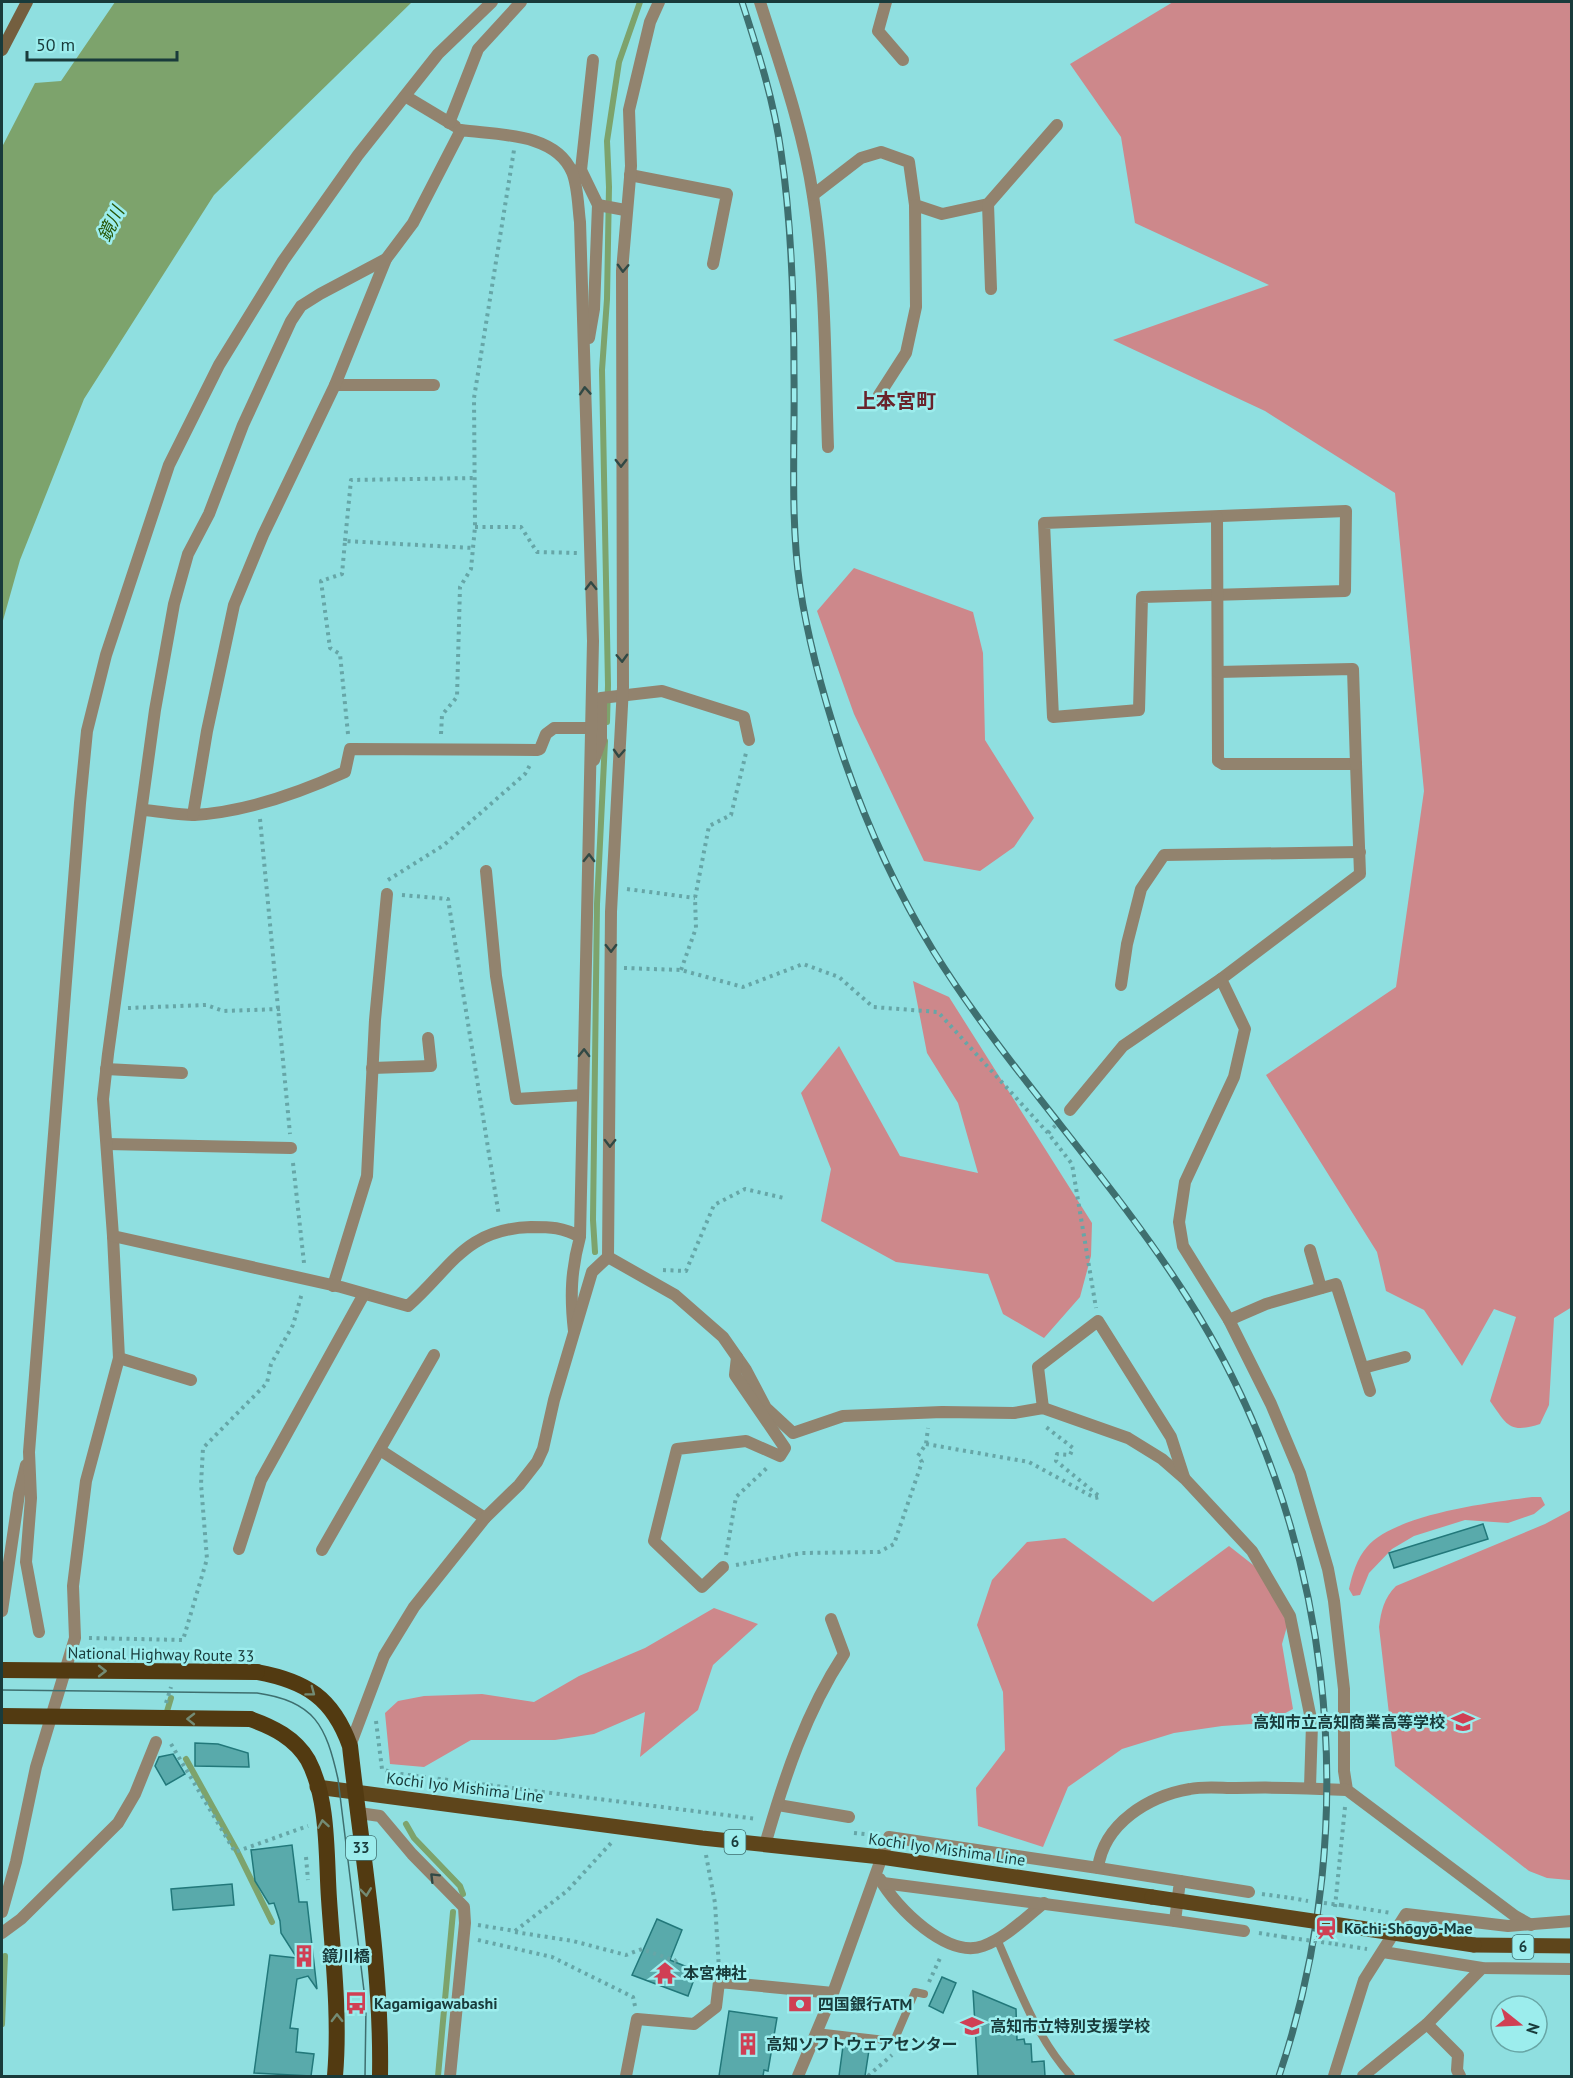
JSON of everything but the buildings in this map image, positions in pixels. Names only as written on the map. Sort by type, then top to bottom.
[{"type":"highway","name":"National Highway Route 33","points":[[2,1670],[257,1672],[284,1677],[304,1686],[325,1702],[342,1724],[350,1746],[379,2013],[380,2076]]},
{"type":"highway","name":"33","points":[[2,1716],[250,1719],[270,1726],[294,1743],[308,1761],[317,1787],[328,1855],[328,1897],[336,1990],[335,2076]]},
{"type":"main road","points":[[2,50],[27,2]]},
{"type":"main road","name":"Kochi Iyo Mishima Line","points":[[317,1787],[627,1826],[879,1864],[1152,1897],[1474,1945],[1572,1946]]},
{"type":"street","points":[[39,1632],[26,1562],[31,1498],[29,1452],[80,803],[87,731],[106,655],[169,465],[219,365],[283,261],[358,155],[438,54],[492,2]]},
{"type":"street","points":[[448,123],[478,49],[521,2]]},
{"type":"street","points":[[350,1746],[384,1656],[414,1607],[485,1518],[524,1480],[537,1462],[543,1449],[554,1400],[592,1272],[608,1257],[612,968],[611,697],[621,419],[624,209],[630,175],[629,110],[647,32],[659,2]]},
{"type":"street","points":[[760,2],[799,124],[813,195],[823,288],[828,447]]},
{"type":"street","points":[[886,2],[878,31],[903,60]]},
{"type":"street","points":[[574,1331],[571,1287],[572,1267],[580,1237],[591,728],[590,554],[577,171],[593,60]]},
{"type":"street","points":[[405,96],[461,130],[531,139],[553,149],[577,171],[599,206],[594,309],[583,365]]},
{"type":"street","points":[[915,205],[942,214],[988,204],[1057,125]]},
{"type":"street","points":[[193,815],[207,731],[234,605],[263,535],[335,385],[386,259],[413,223],[461,130]]},
{"type":"street","points":[[813,195],[861,158],[881,152],[909,162],[915,205],[916,308],[906,353],[879,395]]},
{"type":"street","points":[[630,175],[727,194],[713,264]]},
{"type":"street","points":[[988,204],[991,289]]},
{"type":"street","points":[[599,206],[624,209]]},
{"type":"street","points":[[2,1912],[16,1862],[36,1767],[75,1638],[73,1586],[86,1481],[119,1358],[104,1100],[106,1069],[155,710],[174,604],[188,554],[209,514],[243,425],[291,321],[301,306],[386,259]]},
{"type":"street","points":[[335,385],[434,385]]},
{"type":"street","points":[[1346,511],[1345,591],[1142,597],[1139,710],[1053,717],[1044,523],[1217,517],[1346,511]]},
{"type":"street","points":[[1217,517],[1218,761],[1223,764],[1356,764]]},
{"type":"street","points":[[1070,1110],[1123,1046],[1221,979],[1360,874],[1353,669],[1218,672]]},
{"type":"street","points":[[611,697],[662,691],[744,717],[749,740]]},
{"type":"street","points":[[590,773],[601,740],[611,697]]},
{"type":"street","points":[[143,810],[193,815],[258,803],[312,787],[345,772],[350,749],[537,750],[540,749],[546,734],[554,728],[591,728]]},
{"type":"street","points":[[1121,985],[1126,944],[1141,889],[1164,855],[1360,852]]},
{"type":"street","points":[[486,870],[496,976],[516,1099],[583,1095]]},
{"type":"street","points":[[333,1286],[367,1176],[372,1068],[387,894]]},
{"type":"street","points":[[1221,979],[1245,1029],[1234,1077],[1185,1182],[1179,1222],[1184,1246],[1229,1320],[1271,1404],[1300,1473],[1328,1569],[1344,1689],[1344,1771],[1347,1790]]},
{"type":"street","points":[[372,1068],[431,1066],[428,1038]]},
{"type":"street","points":[[106,1069],[182,1073]]},
{"type":"street","points":[[107,1144],[291,1148]]},
{"type":"street","points":[[112,1236],[333,1286],[408,1306],[469,1244],[501,1230],[559,1227],[580,1237]]},
{"type":"street","points":[[1310,1250],[1321,1288]]},
{"type":"street","points":[[608,1257],[642,1274],[675,1295],[723,1337],[766,1408],[794,1433],[843,1416],[1027,1411],[1043,1408],[1128,1438],[1162,1459],[1185,1479],[1252,1551],[1290,1616],[1312,1724],[1310,1787]]},
{"type":"street","points":[[1229,1320],[1266,1304],[1336,1284],[1370,1391]]},
{"type":"street","points":[[238,1549],[261,1480],[364,1294]]},
{"type":"street","points":[[1043,1408],[1038,1367],[1098,1321],[1171,1437],[1185,1479]]},
{"type":"street","points":[[322,1550],[434,1355]]},
{"type":"street","points":[[723,1567],[702,1587],[654,1540],[677,1449],[746,1441],[780,1456],[785,1448],[735,1375],[736,1357]]},
{"type":"street","points":[[1363,1368],[1405,1357]]},
{"type":"street","points":[[119,1358],[191,1380]]},
{"type":"street","points":[[380,1450],[485,1518]]},
{"type":"street","points":[[2,1611],[19,1494],[29,1452]]},
{"type":"street","points":[[765,1845],[804,1729],[823,1687],[844,1654],[831,1620]]},
{"type":"street","points":[[2,1933],[21,1919],[118,1823],[135,1794],[156,1742]]},
{"type":"street","points":[[1098,1868],[1100,1857],[1115,1831],[1131,1813],[1153,1799],[1191,1788],[1310,1787],[1347,1790],[1515,1916],[1531,1925]]},
{"type":"street","points":[[778,1804],[849,1817]]},
{"type":"street","points":[[359,1813],[380,1816],[412,1854],[464,1907],[465,1923],[450,2076]]},
{"type":"street","points":[[798,2076],[833,1993],[889,1837],[1250,1892]]},
{"type":"street","points":[[879,1864],[882,1883],[887,1892],[923,1926],[949,1944],[964,1949],[982,1946],[997,1939],[1044,1903]]},
{"type":"street","points":[[1175,1921],[1180,1881]]},
{"type":"street","points":[[882,1883],[1244,1930]]},
{"type":"street","points":[[1334,2076],[1364,1980],[1377,1951],[1406,1914],[1508,1926],[1572,1920]]},
{"type":"street","points":[[1377,1951],[1482,1968],[1572,1969]]},
{"type":"street","points":[[1363,2076],[1427,2024],[1482,1968]]},
{"type":"street","points":[[626,2076],[637,2019],[694,2024],[716,2007],[719,1982],[833,1993]]},
{"type":"street","points":[[1427,2024],[1458,2055],[1457,2070],[1460,2076]]},
{"type":"lane","points":[[997,1939],[1036,2027],[1053,2056],[1071,2076]]},
{"type":"lane","points":[[816,2032],[894,2041],[915,1992],[924,1994]]},
{"type":"path","points":[[440,750],[442,715],[457,698],[460,587],[471,569],[475,527],[474,398],[516,138]]},
{"type":"path","points":[[350,749],[340,654],[330,648],[321,581],[342,574],[351,480],[475,478]]},
{"type":"path","points":[[475,527],[521,527],[537,552],[590,554]]},
{"type":"path","points":[[345,541],[473,548]]},
{"type":"path","points":[[681,970],[696,928],[695,898],[710,826],[731,815],[749,740]]},
{"type":"path","points":[[501,1230],[448,899],[387,894],[385,881],[444,845],[525,774],[537,750]]},
{"type":"path","points":[[180,1652],[207,1559],[201,1484],[203,1448],[267,1383],[271,1364],[293,1325],[306,1281],[258,803]]},
{"type":"path","points":[[612,887],[695,898]]},
{"type":"path","points":[[612,968],[681,970],[743,987],[803,964],[839,977],[873,1007],[938,1012],[1048,1133],[1072,1164],[1098,1321]]},
{"type":"path","points":[[113,1008],[206,1005],[223,1011],[280,1009]]},
{"type":"path","points":[[642,1274],[666,1269],[686,1271],[714,1205],[726,1198],[745,1189],[784,1198]]},
{"type":"path","points":[[926,1444],[1029,1462],[1095,1498],[1100,1497],[1056,1461],[1057,1454],[1070,1455],[1073,1448],[1027,1411]]},
{"type":"path","points":[[780,1456],[736,1497],[723,1567],[801,1553],[879,1552],[894,1544],[922,1462],[918,1456],[926,1444],[931,1412]]},
{"type":"path","points":[[75,1638],[183,1640]]},
{"type":"path","points":[[165,1708],[171,1685]]},
{"type":"path","points":[[366,1702],[378,1707],[376,1718],[382,1769],[393,1773],[772,1821]]},
{"type":"path","points":[[156,1742],[171,1744],[235,1852],[323,1821]]},
{"type":"path","points":[[1334,1918],[1347,1790]]},
{"type":"path","points":[[515,1931],[567,1891],[627,1826]]},
{"type":"path","points":[[842,1831],[889,1837]]},
{"type":"path","points":[[702,1838],[715,1903],[719,1982]]},
{"type":"path","points":[[1250,1892],[1291,1898]]},
{"type":"path","points":[[1341,1905],[1377,1911]]},
{"type":"path","points":[[465,1923],[573,1941],[626,1955],[642,1950],[675,1961],[680,1957]]},
{"type":"path","points":[[1244,1930],[1377,1951]]},
{"type":"path","points":[[463,1936],[552,1957],[633,1996],[637,2019]]},
{"type":"shaded area","points":[[1173,2],[1571,2],[1572,1307],[1554,1318],[1549,1405],[1540,1424],[1530,1427],[1510,1425],[1490,1401],[1516,1317],[1494,1309],[1462,1366],[1424,1310],[1386,1291],[1377,1252],[1266,1075],[1396,987],[1424,791],[1395,493],[1265,411],[1113,340],[1269,285],[1135,223],[1121,137],[1070,64]]},
{"type":"shaded area","points":[[854,568],[973,612],[983,653],[985,740],[1034,818],[1014,847],[980,871],[924,861],[854,714],[817,611]]},
{"type":"shaded area","points":[[913,981],[949,997],[1092,1223],[1091,1256],[1080,1297],[1044,1338],[1003,1314],[988,1274],[896,1262],[821,1221],[831,1169],[801,1093],[839,1046],[900,1156],[978,1173],[958,1103],[927,1053]]},
{"type":"shaded area","points":[[1541,1497],[1545,1505],[1534,1514],[1508,1523],[1465,1520],[1414,1536],[1392,1549],[1369,1573],[1360,1595],[1353,1596],[1349,1589],[1355,1567],[1363,1551],[1380,1536],[1399,1526],[1444,1512]]},
{"type":"shaded area","name":"高知市立高知商業高等学校","points":[[1571,1510],[1572,1880],[1569,1880],[1547,1878],[1529,1871],[1395,1766],[1379,1627],[1384,1605],[1396,1586],[1545,1524]]},
{"type":"shaded area","points":[[1065,1538],[1153,1602],[1229,1546],[1275,1582],[1290,1616],[1282,1644],[1293,1709],[1266,1723],[1174,1733],[1122,1749],[1068,1787],[1043,1847],[978,1826],[976,1788],[1005,1750],[1003,1692],[977,1625],[992,1580],[1027,1542]]},
{"type":"shaded area","points":[[714,1608],[758,1624],[713,1665],[698,1710],[640,1757],[645,1712],[594,1734],[555,1740],[471,1740],[424,1767],[390,1764],[385,1713],[398,1701],[424,1696],[482,1694],[534,1702],[579,1676],[645,1648]]},
{"type":"water","name":"鏡川","points":[[115,2],[412,2],[214,195],[84,399],[20,560],[2,624],[2,147],[35,83],[61,81]]},
{"type":"waterway","points":[[607,722],[602,370],[607,299],[609,187],[607,141],[619,62],[640,2]]},
{"type":"waterway","points":[[595,1252],[593,1220],[597,904],[605,741]]},
{"type":"waterway","points":[[165,1718],[171,1698]]},
{"type":"waterway","points":[[186,1759],[237,1851],[272,1922]]},
{"type":"waterway","points":[[406,1824],[414,1838],[460,1886],[463,1894]]},
{"type":"waterway","points":[[438,2076],[453,1912]]},
{"type":"waterway","points":[[2,2024],[5,1956]]},
{"type":"tram line","points":[[2,1690],[257,1693],[292,1702],[315,1719],[328,1744],[338,1779],[366,2007],[365,2076]]},
{"type":"railway","points":[[742,2],[770,95],[781,152],[788,208],[794,319],[794,508],[800,587],[817,669],[850,776],[894,879],[934,952],[994,1039],[1124,1207],[1185,1294],[1235,1383],[1275,1477],[1303,1575],[1320,1675],[1327,1776],[1322,1877],[1306,1978],[1279,2076]]},
{"type":"place","name":"高知市立高知商業高等学校","points":[[1463,1722]]},
{"type":"place","name":"Kōchi-Shōgyō-Mae","points":[[1326,1928]]},
{"type":"place","name":"鏡川橋","points":[[304,1956]]},
{"type":"place","name":"本宮神社","points":[[665,1973]]},
{"type":"place","name":"Kagamigawabashi","points":[[356,2003]]},
{"type":"place","name":"四国銀行ATM","points":[[800,2004]]},
{"type":"place","name":"高知市立特別支援学校","points":[[972,2026]]},
{"type":"place","name":"高知ソフトウェアセンター","points":[[748,2044]]},
{"type":"district","name":"上本宮町","points":[[896,401]]}]
